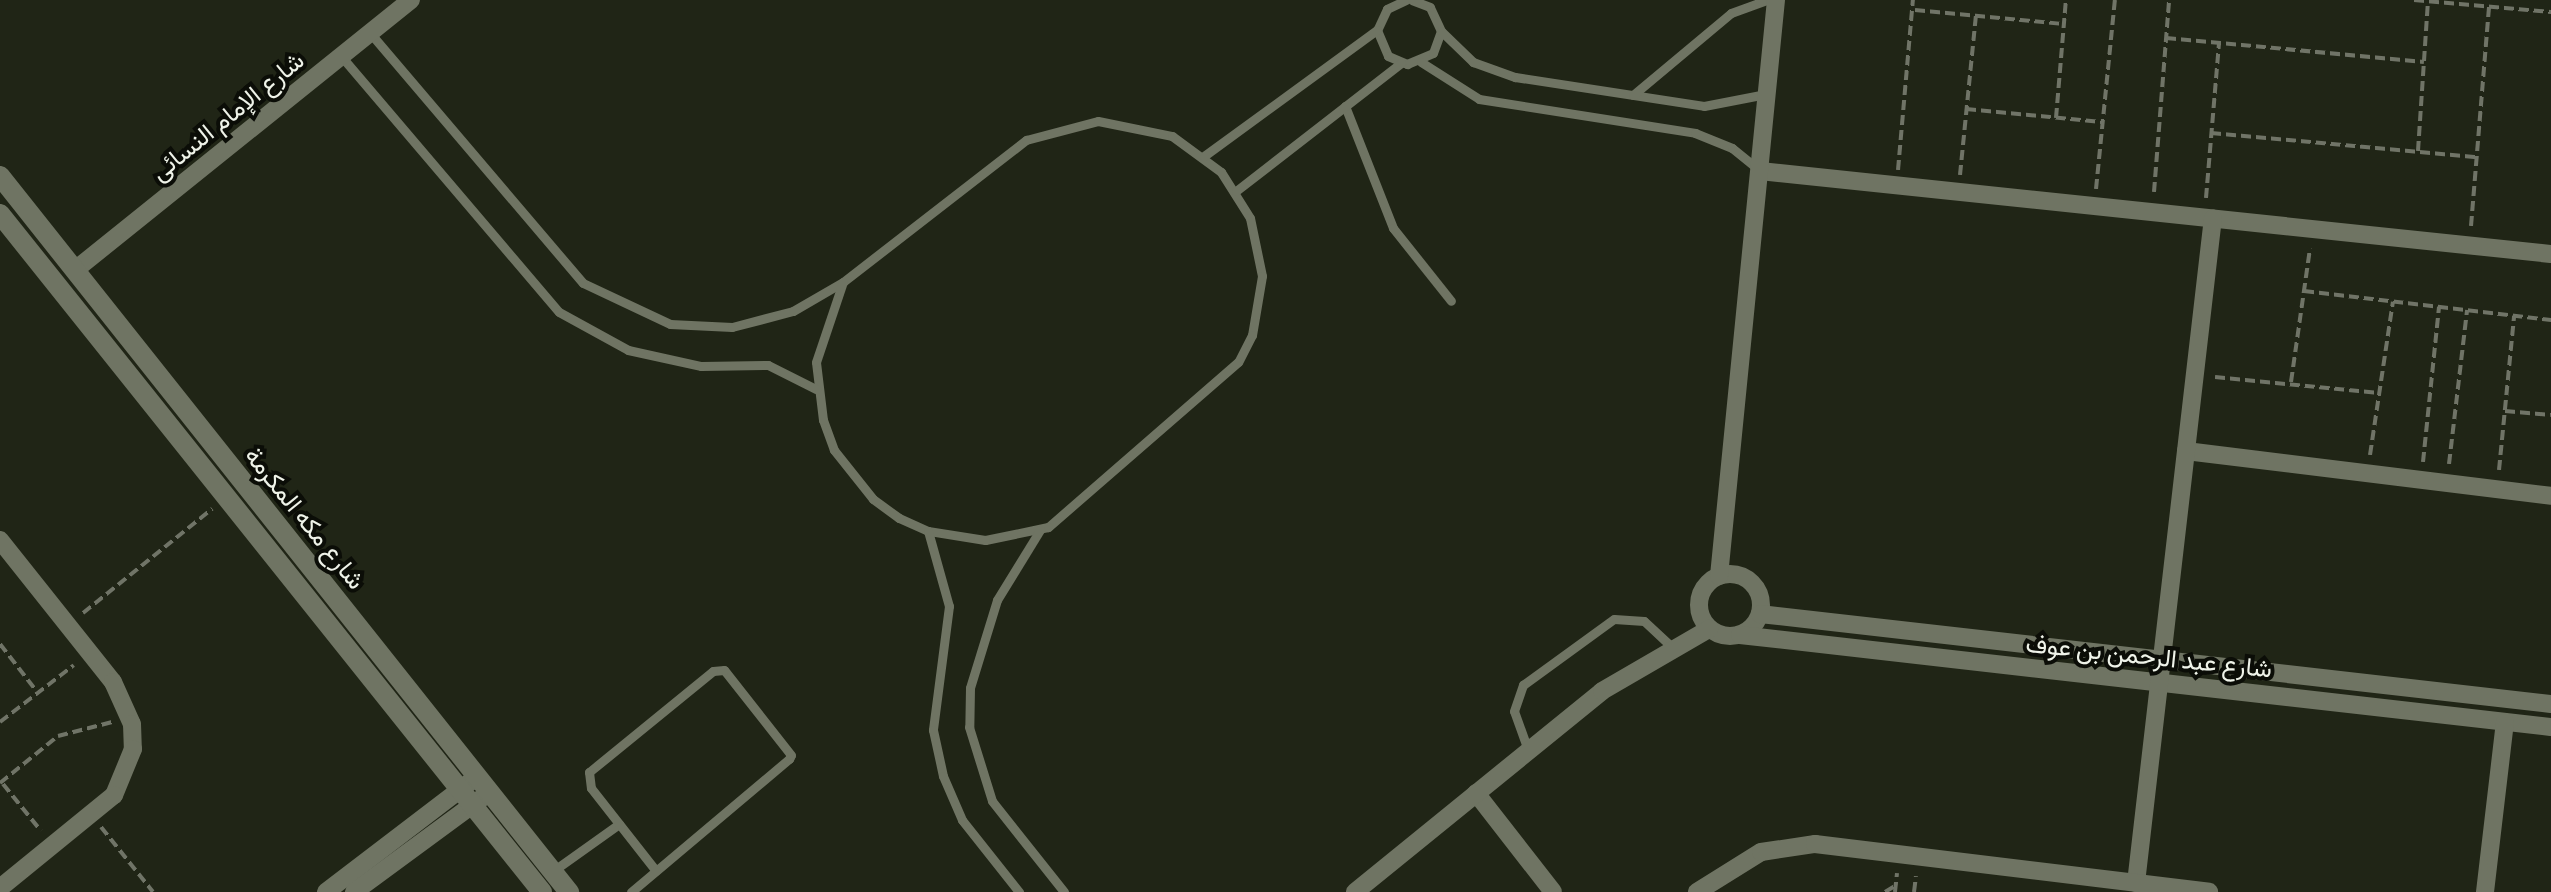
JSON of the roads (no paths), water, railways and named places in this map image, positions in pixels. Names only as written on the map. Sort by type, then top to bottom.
[{"type":"street","name":"شارع الإمام النسائى","points":[[75,270],[410,0]]},
{"type":"street","points":[[1710,629],[1698,604],[1719,576],[1776,0]]},
{"type":"street","points":[[1760,171],[2551,254]]},
{"type":"street","name":"شارع مكه المكرمة","points":[[0,176],[475,790],[542,892]]},
{"type":"street","name":"شارع مكه المكرمة","points":[[0,214],[226,497],[475,790],[569,892]]},
{"type":"street","points":[[2136,883],[2195,375],[2209,218]]},
{"type":"street","points":[[2186,452],[2551,496]]},
{"type":"street","points":[[0,540],[90,653],[125,702],[132,724],[126,773],[92,816],[0,888]]},
{"type":"street","points":[[1355,892],[1602,691],[1672,647],[1710,629],[1740,635],[1760,614],[1754,585],[1734,574],[1719,576]]},
{"type":"street","name":"شارع عبد الرحمن بن عوف","points":[[1760,614],[2551,704]]},
{"type":"street","name":"شارع عبد الرحمن بن عوف","points":[[1740,635],[2551,727]]},
{"type":"street","points":[[2486,892],[2505,722]]},
{"type":"street","points":[[326,892],[475,790]]},
{"type":"street","points":[[354,892],[475,790]]},
{"type":"street","points":[[1476,794],[1553,892]]},
{"type":"street","points":[[1697,892],[1761,852],[1815,844],[2209,892]]},
{"type":"lane","points":[[1382,0],[1377,30],[1383,50],[1400,63]]},
{"type":"lane","points":[[1382,14],[1409,0],[1428,4],[1441,31],[1494,72],[1722,106],[1768,92]]},
{"type":"lane","points":[[1632,95],[1731,13],[1767,0]]},
{"type":"lane","points":[[1204,156],[1377,30]]},
{"type":"lane","points":[[1236,191],[1400,63],[1420,62],[1433,53],[1441,31]]},
{"type":"lane","points":[[370,33],[582,283],[611,302],[670,324],[732,327],[793,311],[843,282],[1026,140],[1061,126],[1136,124],[1204,156],[1236,191],[1259,246],[1262,276],[1252,335],[1238,362],[1041,530],[998,600],[970,688],[969,727],[992,801],[1064,892]]},
{"type":"lane","points":[[341,56],[559,312],[628,350],[701,366],[768,364],[816,390]]},
{"type":"lane","points":[[1420,62],[1478,99],[1695,133],[1732,148],[1760,171]]},
{"type":"lane","points":[[1345,106],[1393,228],[1451,301]]},
{"type":"lane","points":[[843,282],[820,334],[816,390],[834,450],[852,476],[873,499],[928,531],[985,540],[1041,530]]},
{"type":"lane","points":[[928,531],[949,606],[934,730],[942,776],[962,820],[1019,892]]},
{"type":"lane","points":[[1528,750],[1514,712],[1523,685],[1614,619],[1644,621],[1672,647]]},
{"type":"lane","points":[[631,892],[656,871],[791,755],[728,672],[713,671],[591,768],[591,788],[656,871]]},
{"type":"lane","points":[[553,871],[619,824]]}]
